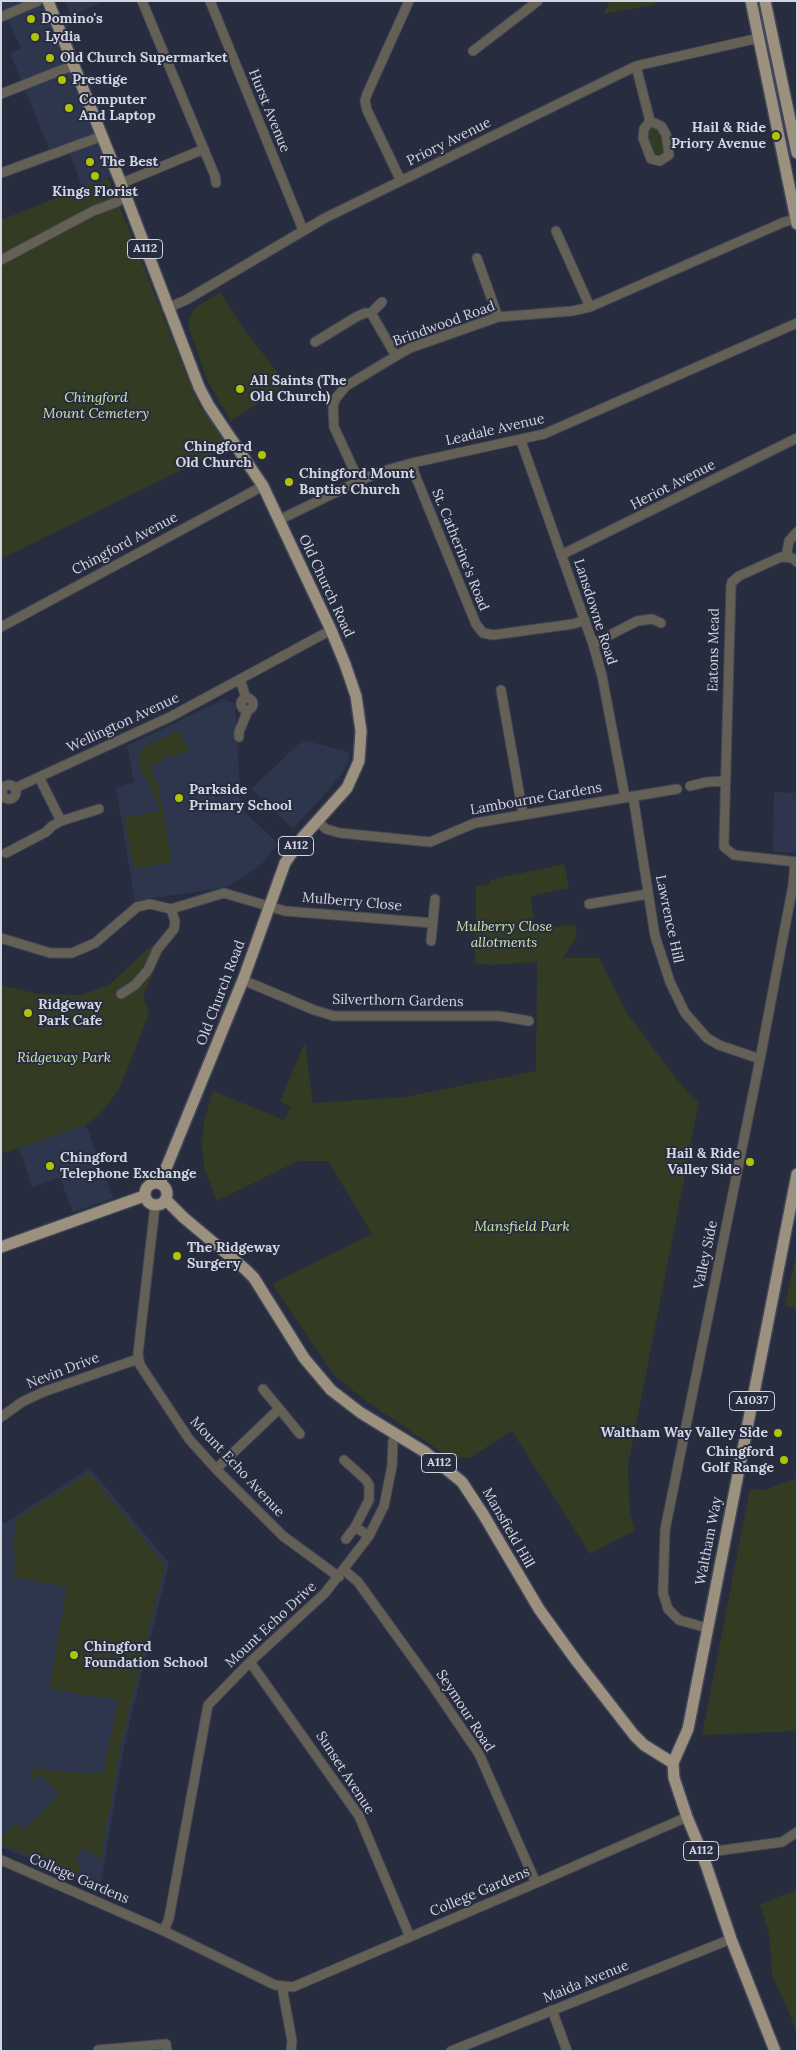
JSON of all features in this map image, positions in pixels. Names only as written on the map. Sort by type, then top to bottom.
[{"type":"main road","name":"Old Church Road","points":[[48,1],[120,180],[198,387],[262,486],[331,630],[356,696],[361,742],[359,761],[347,788],[316,821],[285,863],[243,980],[160,1184]]},
{"type":"main road","points":[[783,155],[796,152],[766,5],[752,6],[796,221]]},
{"type":"main road","points":[[764,65],[777,62]]},
{"type":"main road","name":"Waltham Way","points":[[673,1763],[688,1729],[797,1174]]},
{"type":"main road","points":[[160,1184],[149,1185],[144,1196],[147,1202],[156,1206],[166,1200]]},
{"type":"main road","name":"A112","points":[[160,1184],[166,1189],[166,1200]]},
{"type":"main road","points":[[1,1247],[144,1196]]},
{"type":"main road","name":"Mansfield Hill","points":[[166,1200],[204,1236],[254,1278],[304,1358],[321,1381],[349,1404],[444,1466],[462,1482],[483,1514],[523,1585],[559,1639],[634,1735],[644,1745],[673,1763]]},
{"type":"main road","name":"A112","points":[[673,1763],[674,1778],[686,1817],[702,1853],[731,1939],[775,2051]]},
{"type":"street","points":[[1,16],[38,1]]},
{"type":"street","points":[[142,1],[204,149],[216,183]]},
{"type":"street","name":"Hurst Avenue","points":[[210,1],[303,230]]},
{"type":"street","points":[[401,181],[367,110],[365,101],[409,1]]},
{"type":"street","points":[[473,51],[538,1]]},
{"type":"street","name":"Priory Avenue","points":[[167,308],[186,300],[303,230],[636,66],[758,38]]},
{"type":"street","points":[[1,94],[74,65]]},
{"type":"street","points":[[636,66],[650,121]]},
{"type":"street","points":[[1,173],[102,136]]},
{"type":"street","points":[[120,180],[127,181],[204,149]]},
{"type":"street","points":[[1,260],[93,211],[117,202],[126,196]]},
{"type":"street","name":"Brindwood Road","points":[[359,481],[334,427],[333,406],[336,398],[346,386],[396,356],[410,348],[498,317],[572,311],[590,307],[784,222],[796,221]]},
{"type":"street","points":[[556,231],[590,307]]},
{"type":"street","points":[[477,258],[498,317]]},
{"type":"street","points":[[315,342],[356,317],[365,313],[371,313],[382,302]]},
{"type":"street","points":[[371,313],[396,356]]},
{"type":"street","name":"Leadale Avenue","points":[[279,520],[359,481],[412,463],[521,441],[566,426],[797,323]]},
{"type":"street","name":"Heriot Avenue","points":[[561,554],[573,550],[797,438]]},
{"type":"street","name":"Lansdowne Road","points":[[521,441],[593,644],[629,797]]},
{"type":"street","name":"St. Catherine's Road","points":[[412,463],[415,475],[476,624],[483,632],[493,635],[573,624],[584,620]]},
{"type":"street","name":"Chingford Avenue","points":[[1,627],[262,486]]},
{"type":"street","points":[[797,532],[789,541],[786,557],[797,562]]},
{"type":"street","name":"Eatons Mead","points":[[786,557],[781,557],[739,576],[732,582],[731,586],[724,840],[727,851],[734,855],[796,863]]},
{"type":"street","points":[[593,644],[637,621],[652,619],[660,623]]},
{"type":"street","name":"Wellington Avenue","points":[[15,788],[170,716],[331,630]]},
{"type":"street","points":[[239,737],[239,732],[248,710],[244,709],[242,704],[246,698],[240,679]]},
{"type":"street","points":[[501,690],[523,814]]},
{"type":"street","points":[[39,777],[61,821]]},
{"type":"street","points":[[690,786],[707,782],[725,781]]},
{"type":"street","name":"Lambourne Gardens","points":[[316,821],[333,831],[421,842],[440,839],[472,823],[677,789]]},
{"type":"street","name":"Lawrence Hill","points":[[629,797],[662,960],[685,1013],[707,1038],[719,1045],[760,1059]]},
{"type":"street","points":[[6,853],[46,832],[61,821],[99,809]]},
{"type":"street","name":"Valley Side","points":[[707,1628],[679,1620],[668,1609],[663,1593],[662,1558],[664,1530],[760,1059],[796,863]]},
{"type":"street","name":"Mulberry Close","points":[[171,909],[224,893],[285,911],[433,923]]},
{"type":"street","points":[[589,904],[648,894]]},
{"type":"street","points":[[431,941],[435,899]]},
{"type":"street","points":[[1,938],[50,953],[72,953],[95,943],[136,907],[150,904],[171,909],[175,921],[174,929],[157,950],[148,970],[135,985],[121,994]]},
{"type":"street","name":"Silverthorn Gardens","points":[[243,980],[314,1010],[334,1016],[499,1016],[529,1021]]},
{"type":"street","points":[[138,1359],[156,1206]]},
{"type":"street","name":"Nevin Drive","points":[[1,1417],[22,1402],[43,1392],[138,1359]]},
{"type":"street","name":"Mount Echo Avenue","points":[[138,1359],[140,1365],[189,1439],[216,1469],[282,1536],[341,1573]]},
{"type":"street","points":[[263,1389],[300,1434]]},
{"type":"street","points":[[216,1469],[279,1409]]},
{"type":"street","name":"Mount Echo Drive","points":[[164,1931],[169,1918],[208,1705],[250,1662],[325,1593],[369,1536],[384,1506],[392,1466],[393,1441],[397,1434]]},
{"type":"street","points":[[344,1460],[366,1480],[370,1491],[369,1500],[346,1539]]},
{"type":"street","points":[[355,1526],[369,1536]]},
{"type":"street","name":"Seymour Road","points":[[341,1573],[358,1582],[479,1754],[536,1883]]},
{"type":"street","name":"Sunset Avenue","points":[[250,1662],[359,1816],[410,1937]]},
{"type":"street","name":"College Gardens","points":[[1,1860],[164,1931],[263,1980],[282,1987],[293,1987],[686,1817]]},
{"type":"street","points":[[702,1853],[782,1842],[797,1832]]},
{"type":"street","name":"Maida Avenue","points":[[451,2051],[731,1939]]},
{"type":"street","points":[[282,1987],[292,2041],[291,2051]]},
{"type":"street","points":[[552,2010],[567,2051]]},
{"type":"street","points":[[98,2050],[166,2044],[167,2051]]},
{"type":"shaded area","points":[[1,1],[40,1],[111,176],[83,189],[66,143],[49,149],[10,53],[21,48],[1,7]]},
{"type":"shaded area","points":[[65,1],[100,1],[101,3],[71,16]]},
{"type":"shaded area","name":"Parkside Primary School","points":[[224,699],[235,704],[241,808],[278,844],[260,866],[227,887],[135,901],[116,788],[134,782],[127,746]]},
{"type":"shaded area","points":[[303,740],[349,752],[349,761],[330,788],[293,829],[251,789]]},
{"type":"shaded area","points":[[774,792],[797,793],[797,852],[773,852]]},
{"type":"shaded area","points":[[86,1125],[113,1198],[73,1212],[60,1178],[32,1187],[19,1147]]},
{"type":"shaded area","name":"Chingford Foundation School","points":[[90,1468],[169,1563],[124,1746],[100,1887],[1,1847],[1,1522],[5,1523]]},
{"type":"green space","points":[[609,1],[656,2],[655,5],[604,14]]},
{"type":"green space","points":[[651,125],[657,126],[662,137],[665,151],[661,157],[654,156],[646,138]]},
{"type":"green space","name":"Chingford Mount Cemetery","points":[[108,178],[199,405],[230,446],[1,559],[1,220]]},
{"type":"green space","points":[[220,292],[243,328],[285,382],[277,391],[231,421],[208,382],[189,329],[189,320],[192,312]]},
{"type":"green space","points":[[179,730],[190,752],[163,757],[164,761],[151,764],[155,781],[158,782],[172,862],[134,869],[124,818],[159,811],[158,803],[140,768],[140,752],[143,747]]},
{"type":"green space","name":"Mansfield Park","points":[[564,864],[569,888],[531,896],[534,930],[575,924],[577,936],[563,958],[599,958],[627,1013],[675,1077],[690,1095],[699,1102],[628,1466],[630,1513],[635,1530],[590,1554],[512,1431],[469,1458],[450,1458],[366,1401],[334,1375],[272,1284],[372,1234],[328,1161],[298,1161],[217,1201],[204,1167],[202,1146],[204,1122],[213,1091],[284,1120],[291,1107],[280,1101],[305,1042],[313,1103],[405,1097],[536,1071],[537,962],[489,965],[475,963],[476,886],[490,884],[490,880]]},
{"type":"green space","name":"Ridgeway Park","points":[[152,945],[162,954],[143,996],[149,1014],[119,1090],[99,1115],[86,1125],[1,1154],[1,985],[39,994],[80,995],[109,985]]},
{"type":"green space","points":[[797,1250],[797,1310],[785,1305]]},
{"type":"green space","points":[[89,1473],[165,1565],[121,1744],[101,1859],[82,1848],[75,1861],[81,1864],[78,1875],[1,1844],[1,1836],[16,1823],[23,1830],[59,1795],[40,1774],[31,1783],[33,1767],[59,1772],[103,1773],[118,1700],[49,1689],[67,1587],[13,1577],[17,1555],[12,1553],[17,1518]]},
{"type":"green space","points":[[797,1478],[797,1731],[702,1735],[750,1489],[764,1490]]},
{"type":"green space","points":[[797,1890],[797,2036],[791,2017],[772,1975],[769,1934],[760,1904]]},
{"type":"place","name":"Domino's","points":[[31,19]]},
{"type":"place","name":"Lydia","points":[[35,37]]},
{"type":"place","name":"Old Church Supermarket","points":[[50,58]]},
{"type":"place","name":"Prestige","points":[[62,80]]},
{"type":"place","name":"Computer And Laptop","points":[[69,108]]},
{"type":"place","name":"Hail & Ride Priory Avenue","points":[[776,136]]},
{"type":"place","name":"The Best","points":[[90,162]]},
{"type":"place","name":"Kings Florist","points":[[95,176]]},
{"type":"place","name":"All Saints (The Old Church)","points":[[240,389]]},
{"type":"place","name":"Chingford Old Church","points":[[262,455]]},
{"type":"place","name":"Chingford Mount Baptist Church","points":[[289,482]]},
{"type":"place","name":"Parkside Primary School","points":[[179,798]]},
{"type":"place","name":"Ridgeway Park Cafe","points":[[28,1013]]},
{"type":"place","name":"Hail & Ride Valley Side","points":[[750,1162]]},
{"type":"place","name":"Chingford Telephone Exchange","points":[[50,1166]]},
{"type":"place","name":"The Ridgeway Surgery","points":[[177,1256]]},
{"type":"place","name":"Waltham Way Valley Side","points":[[778,1433]]},
{"type":"place","name":"Chingford Golf Range","points":[[784,1460]]},
{"type":"place","name":"Chingford Foundation School","points":[[74,1655]]},
{"type":"park label","name":"Mulberry Close allotments","points":[[504,936]]}]
